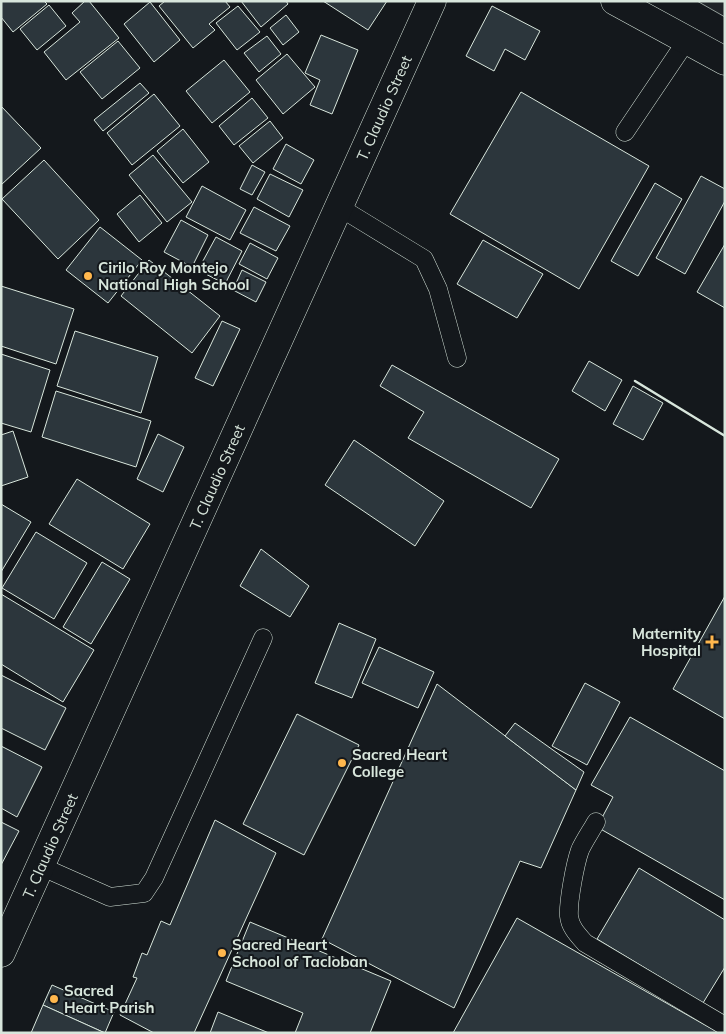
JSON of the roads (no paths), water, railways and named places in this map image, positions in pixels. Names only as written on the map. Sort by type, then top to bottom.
[{"type":"street","name":"T. Claudio Street","points":[[1,953],[432,1]]},
{"type":"street","points":[[615,1],[725,61]]},
{"type":"lane","points":[[625,132],[686,40]]},
{"type":"lane","points":[[339,207],[424,259],[438,288],[457,358]]},
{"type":"lane","points":[[40,866],[110,897],[144,893],[154,878],[263,638]]},
{"type":"lane","points":[[596,822],[581,849],[574,874],[569,917],[575,931],[585,943],[725,1026]]},
{"type":"place","name":"Cirilo Roy Montejo National High School","points":[[88,276]]},
{"type":"place","name":"Maternity Hospital","points":[[712,642]]},
{"type":"place","name":"Sacred Heart College","points":[[342,763]]},
{"type":"place","name":"Sacred Heart School of Tacloban","points":[[222,953]]},
{"type":"place","name":"Sacred Heart Parish","points":[[54,999]]}]
